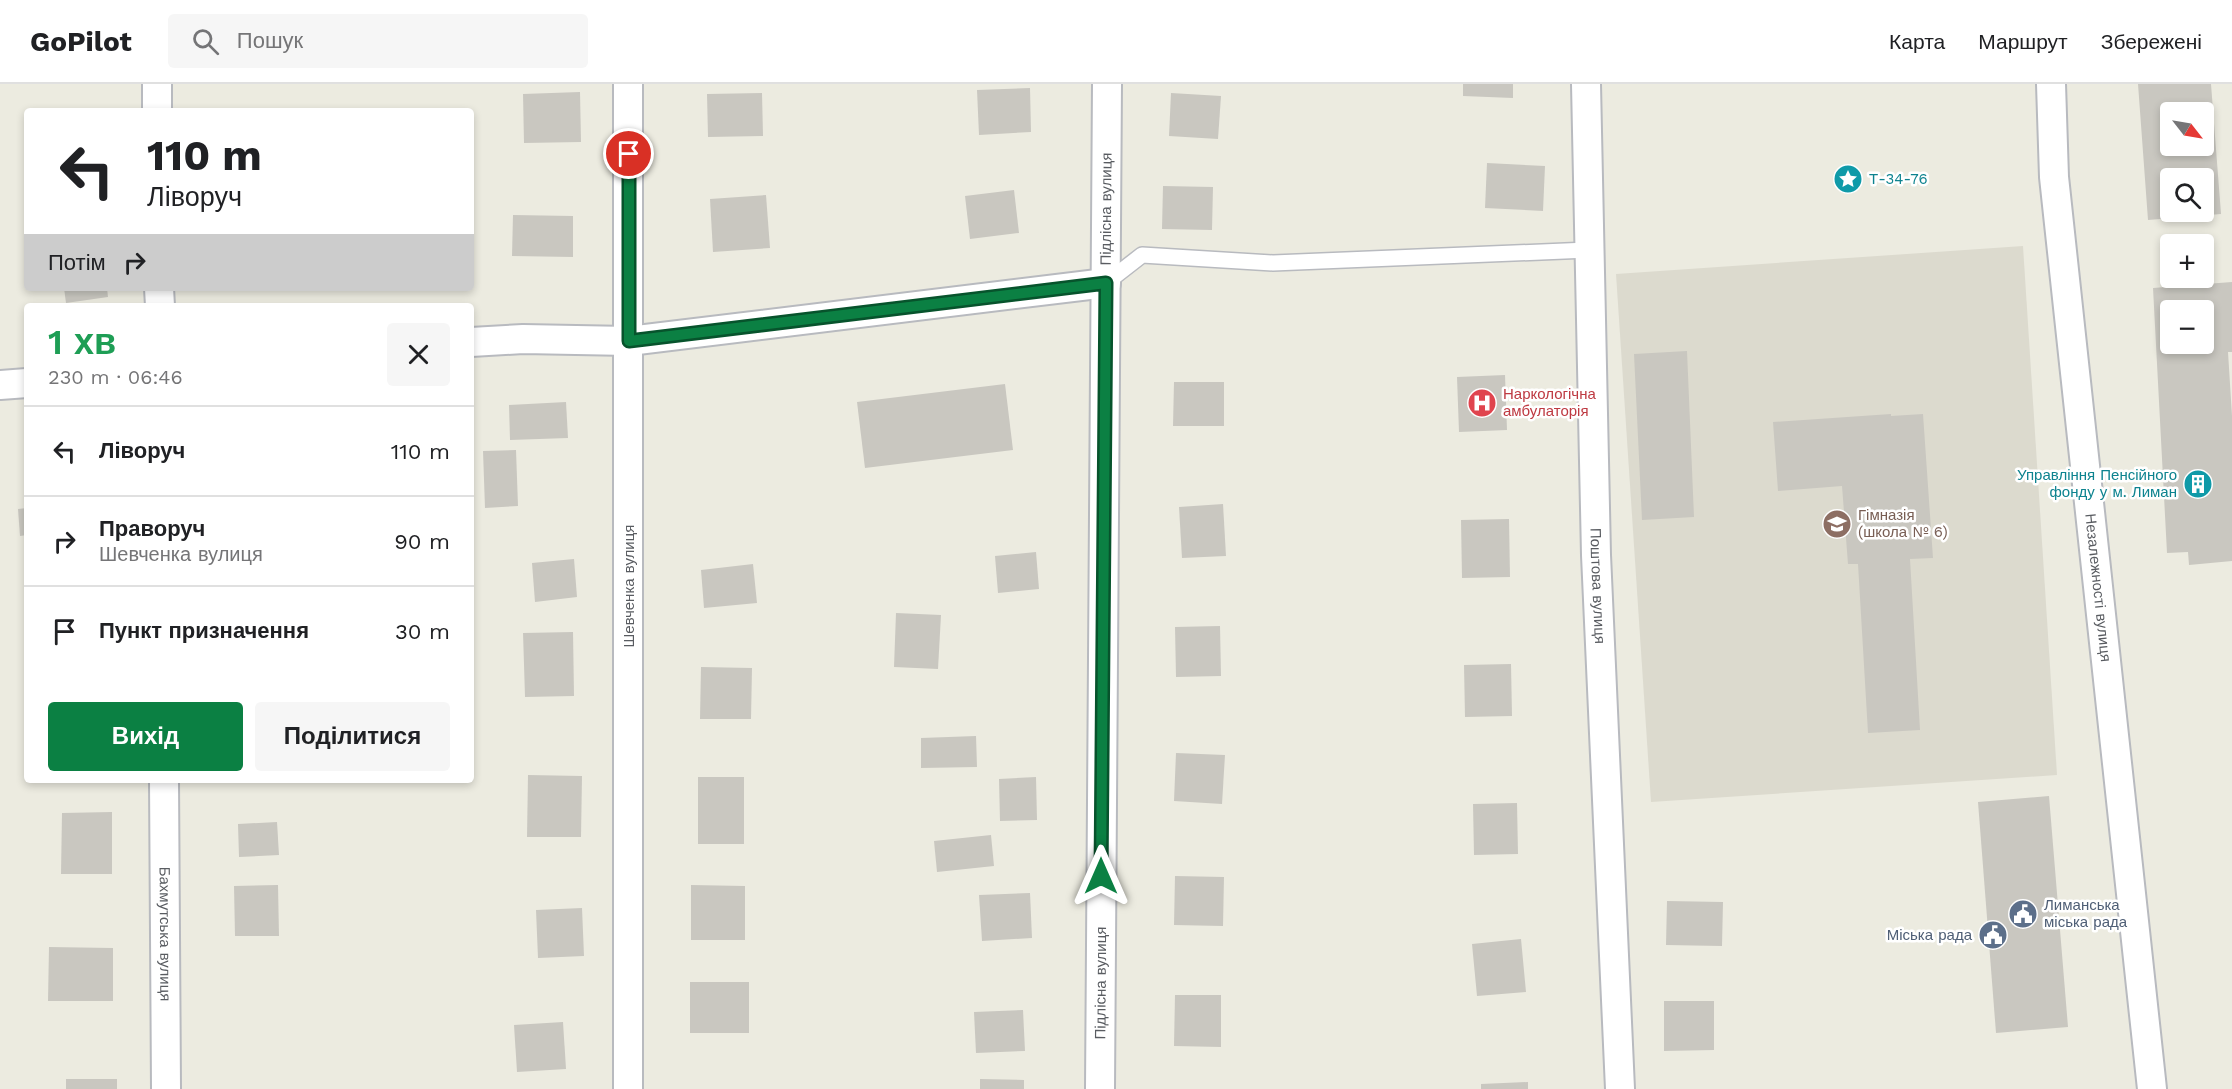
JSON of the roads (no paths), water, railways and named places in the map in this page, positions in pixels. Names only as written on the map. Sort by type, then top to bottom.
[{"type":"street","points":[[157,84],[157,108]]},
{"type":"street","name":"Шевченка вулиця","points":[[628,84],[628,1089]]},
{"type":"street","name":"Підлісна вулиця","points":[[1100,1089],[1107,84]]},
{"type":"street","name":"Поштова вулиця","points":[[1586,84],[1596,555],[1620,1089]]},
{"type":"street","name":"Незалежності вулиця","points":[[2051,84],[2054,177],[2152,1089]]},
{"type":"street","points":[[474,342],[523,339],[629,341],[1106,283]]},
{"type":"street","points":[[0,385],[24,383]]},
{"type":"street","name":"Бахмутська вулиця","points":[[164,783],[166,1089]]},
{"type":"lane","points":[[1106,283],[1143,255],[1273,263],[1588,250]]},
{"type":"place","name":"Т-34-76","points":[[1848,179]]},
{"type":"place","name":"Наркологічна амбулаторія","points":[[1482,403]]},
{"type":"place","name":"Управління Пенсійного фонду у м. Лиман","points":[[2198,484]]},
{"type":"place","name":"Гімназія (школа № 6)","points":[[1837,524]]},
{"type":"place","name":"Лиманська міська рада","points":[[2023,914]]},
{"type":"place","name":"Міська рада","points":[[1993,935]]}]
